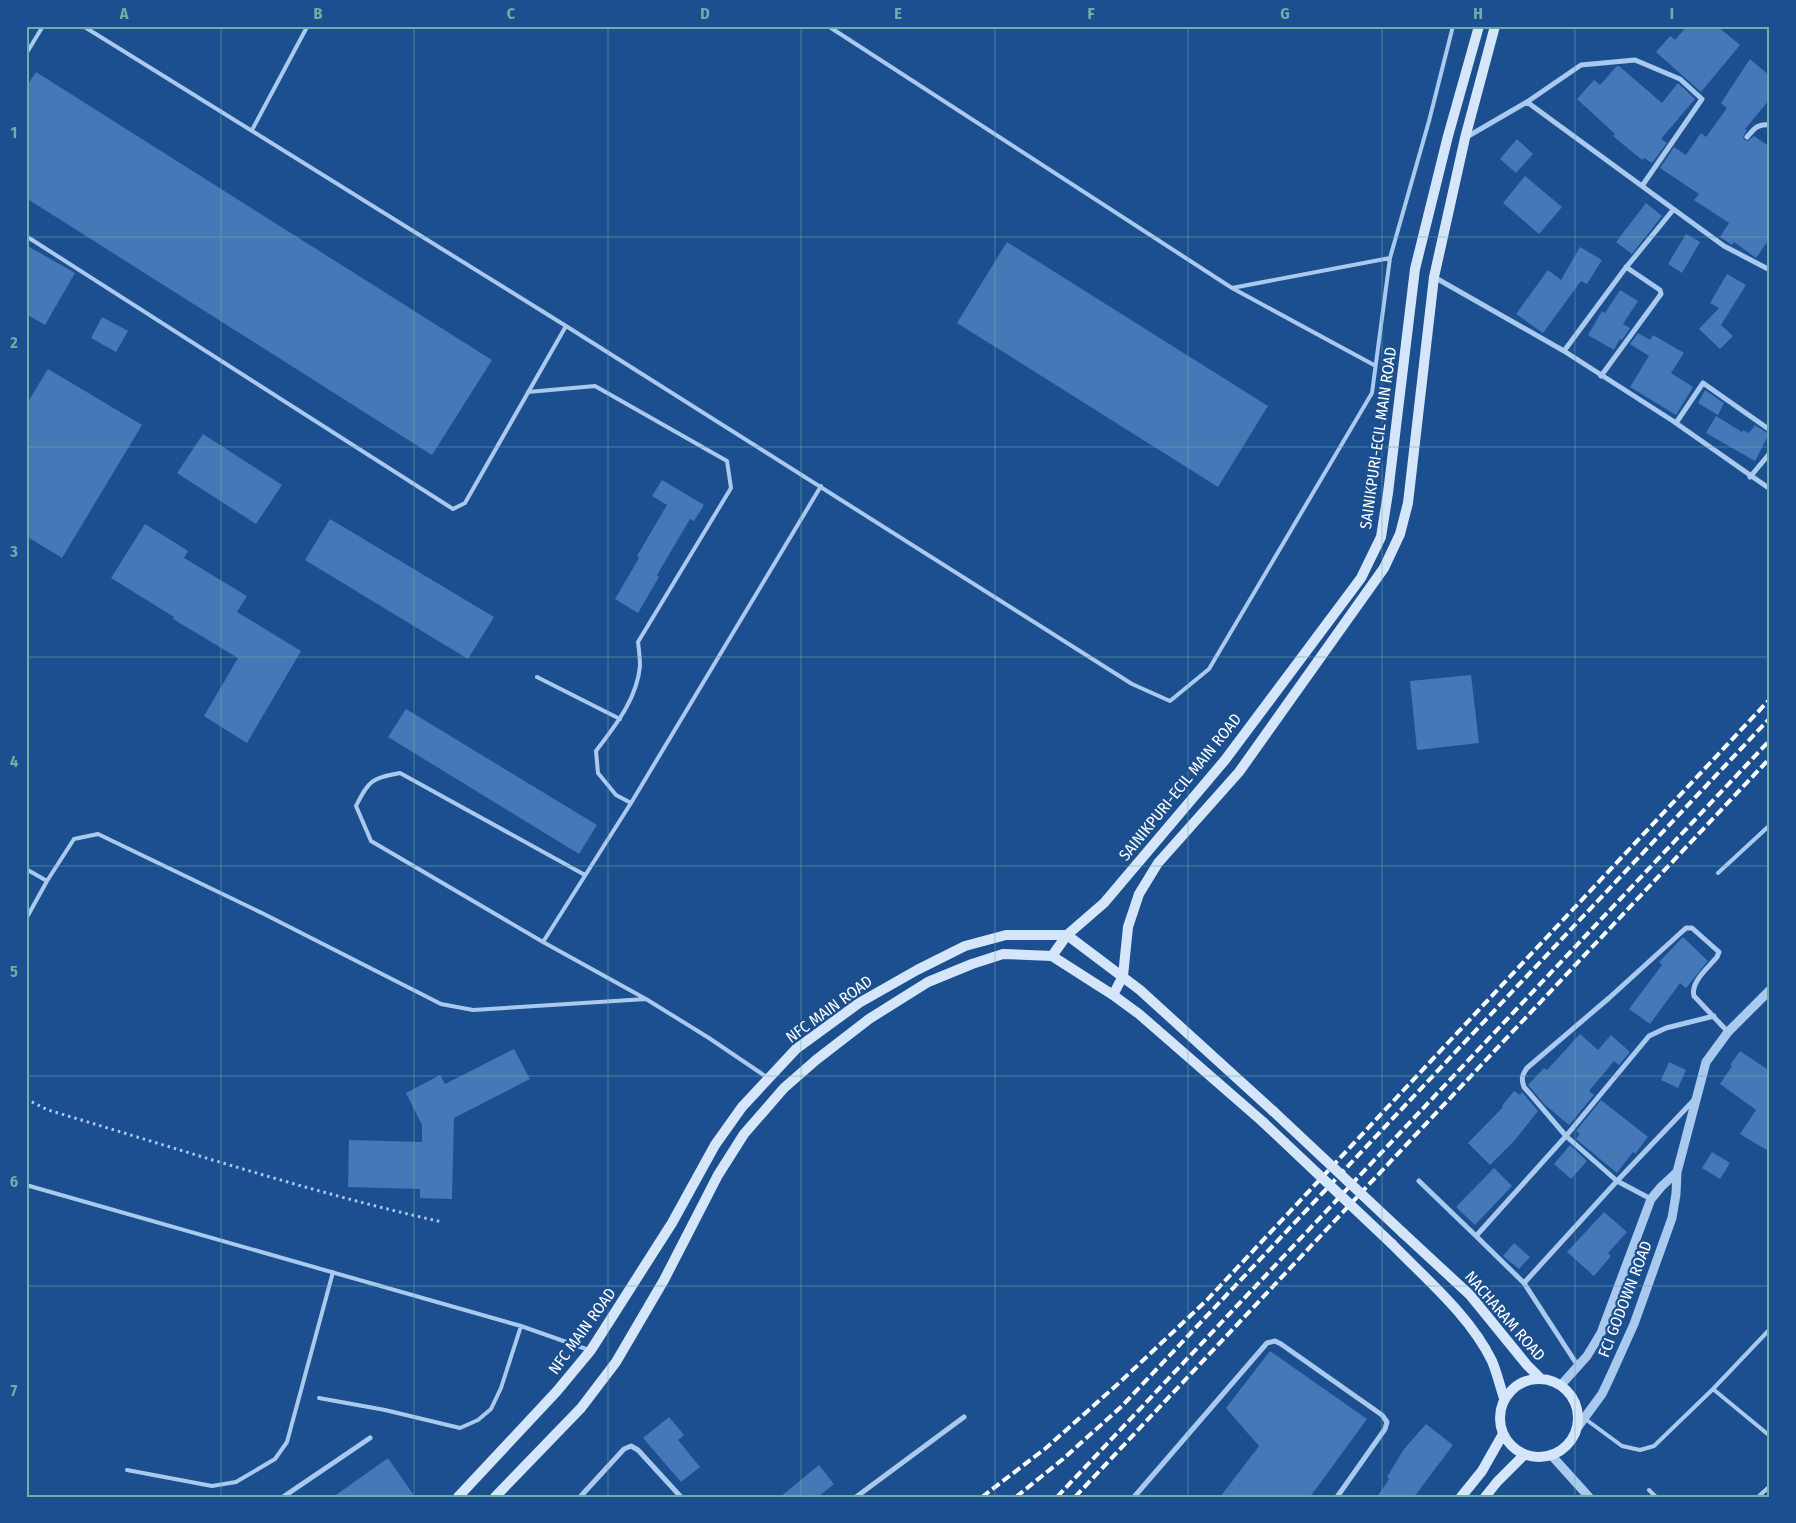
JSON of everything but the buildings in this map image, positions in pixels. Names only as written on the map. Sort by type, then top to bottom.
[{"type":"main road","name":"SAINIKPURI-ECIL MAIN ROAD","points":[[1052,956],[1067,935],[1104,902],[1225,760],[1361,578],[1381,537],[1415,269],[1448,136],[1479,26]]},
{"type":"main road","name":"SAINIKPURI-ECIL MAIN ROAD","points":[[1123,976],[1128,927],[1139,894],[1158,863],[1239,772],[1384,568],[1400,534],[1408,503],[1434,277],[1465,138],[1495,26]]},
{"type":"main road","name":"NFC MAIN ROAD","points":[[458,1497],[557,1391],[591,1350],[672,1223],[715,1145],[742,1107],[796,1049],[859,1003],[917,970],[965,946],[1006,935],[1067,935]]},
{"type":"main road","points":[[1052,956],[1113,995],[1123,976],[1067,935]]},
{"type":"main road","name":"NFC MAIN ROAD","points":[[495,1497],[581,1408],[616,1362],[664,1280],[718,1175],[744,1134],[784,1088],[816,1060],[870,1019],[928,982],[1003,954],[1052,956]]},
{"type":"main road","name":"NACHARAM ROAD","points":[[1123,976],[1273,1111],[1470,1295],[1527,1365],[1540,1378]]},
{"type":"main road","name":"NACHARAM ROAD","points":[[1113,995],[1139,1014],[1263,1122],[1392,1244],[1453,1307],[1475,1334],[1492,1362],[1504,1398]]},
{"type":"main road","points":[[1540,1378],[1549,1379],[1561,1385],[1574,1400],[1577,1411],[1577,1428],[1568,1443],[1552,1456],[1524,1455],[1508,1442],[1503,1434],[1500,1421],[1500,1410],[1504,1398],[1518,1384],[1530,1379],[1540,1378]]},
{"type":"main road","points":[[1461,1497],[1482,1471],[1503,1434]]},
{"type":"main road","points":[[1485,1497],[1524,1455]]},
{"type":"street","points":[[1465,138],[1527,102],[1581,65],[1635,60],[1680,78],[1702,99],[1642,186]]},
{"type":"street","points":[[1527,102],[1724,246],[1769,268]]},
{"type":"street","points":[[1747,137],[1756,126],[1770,125]]},
{"type":"street","points":[[1564,351],[1626,267],[1673,210]]},
{"type":"street","points":[[1601,376],[1661,294],[1660,290],[1626,267]]},
{"type":"street","points":[[1434,277],[1564,351],[1676,423],[1770,489]]},
{"type":"street","points":[[1676,423],[1704,383],[1770,430]]},
{"type":"street","points":[[1750,476],[1770,453]]},
{"type":"street","points":[[1651,1199],[1617,1181],[1566,1136],[1524,1088],[1523,1074],[1527,1068],[1609,998],[1686,928],[1692,928],[1719,952],[1695,984],[1692,991],[1694,996],[1728,1032]]},
{"type":"street","name":"FCI GODOWN ROAD","points":[[1577,1428],[1602,1394],[1634,1324],[1672,1218],[1677,1172],[1706,1062],[1728,1032],[1770,990]]},
{"type":"street","points":[[1476,1236],[1566,1136],[1649,1036],[1666,1028],[1714,1016]]},
{"type":"street","points":[[1524,1283],[1617,1181],[1696,1099]]},
{"type":"street","name":"FCI GODOWN ROAD","points":[[1561,1385],[1587,1356],[1601,1333],[1651,1199],[1677,1172]]},
{"type":"street","points":[[1419,1181],[1524,1283],[1578,1367]]},
{"type":"street","points":[[1134,1497],[1267,1343],[1275,1341],[1282,1344],[1382,1415],[1387,1422],[1385,1429],[1337,1497]]},
{"type":"street","points":[[856,1497],[964,1416]]},
{"type":"street","points":[[282,1497],[370,1438]]},
{"type":"street","points":[[580,1497],[624,1449],[631,1446],[638,1450],[681,1497]]},
{"type":"street","points":[[1552,1456],[1589,1497]]},
{"type":"lane","points":[[26,54],[43,26]]},
{"type":"lane","points":[[83,26],[566,326],[1132,684],[1170,701],[1209,669],[1372,393],[1374,365],[1390,258],[1429,121],[1452,26]]},
{"type":"lane","points":[[252,130],[307,27],[305,26]]},
{"type":"lane","points":[[828,26],[1232,288],[1374,365]]},
{"type":"lane","points":[[26,236],[453,509],[465,503],[566,326]]},
{"type":"lane","points":[[1232,288],[1390,258]]},
{"type":"lane","points":[[528,392],[595,386],[727,461],[731,488],[638,642],[640,666],[633,692],[620,719],[596,751],[598,773],[616,795],[631,803]]},
{"type":"lane","points":[[543,942],[631,803],[821,486]]},
{"type":"lane","points":[[537,677],[620,719]]},
{"type":"lane","points":[[585,874],[400,773],[378,777],[364,789],[356,806],[371,841],[543,942],[646,999],[709,1038],[768,1078]]},
{"type":"lane","points":[[1718,872],[1770,825]]},
{"type":"lane","points":[[1765,830],[1770,833]]},
{"type":"lane","points":[[26,919],[47,881],[74,839],[98,834],[272,918],[441,1004],[473,1010],[646,999]]},
{"type":"lane","points":[[26,869],[47,881]]},
{"type":"lane","points":[[26,1185],[521,1326],[591,1350]]},
{"type":"lane","points":[[127,1470],[212,1486],[236,1482],[275,1459],[287,1442],[333,1272]]},
{"type":"lane","points":[[319,1398],[385,1410],[460,1428],[478,1420],[491,1409],[501,1388],[521,1326]]},
{"type":"lane","points":[[1584,1418],[1622,1446],[1640,1450],[1654,1446],[1713,1389],[1770,1329]]},
{"type":"lane","points":[[1713,1389],[1770,1436]]},
{"type":"lane","points":[[1758,1497],[1770,1486]]},
{"type":"lane","points":[[1649,1490],[1656,1497]]},
{"type":"path","points":[[26,1099],[48,1110],[294,1184],[387,1210],[442,1222]]},
{"type":"railway","points":[[982,1497],[1046,1448],[1119,1383],[1207,1300],[1770,699]]},
{"type":"railway","points":[[1016,1497],[1063,1459],[1122,1406],[1770,718]]},
{"type":"railway","points":[[1057,1497],[1770,740]]},
{"type":"railway","points":[[1075,1497],[1770,758]]}]
